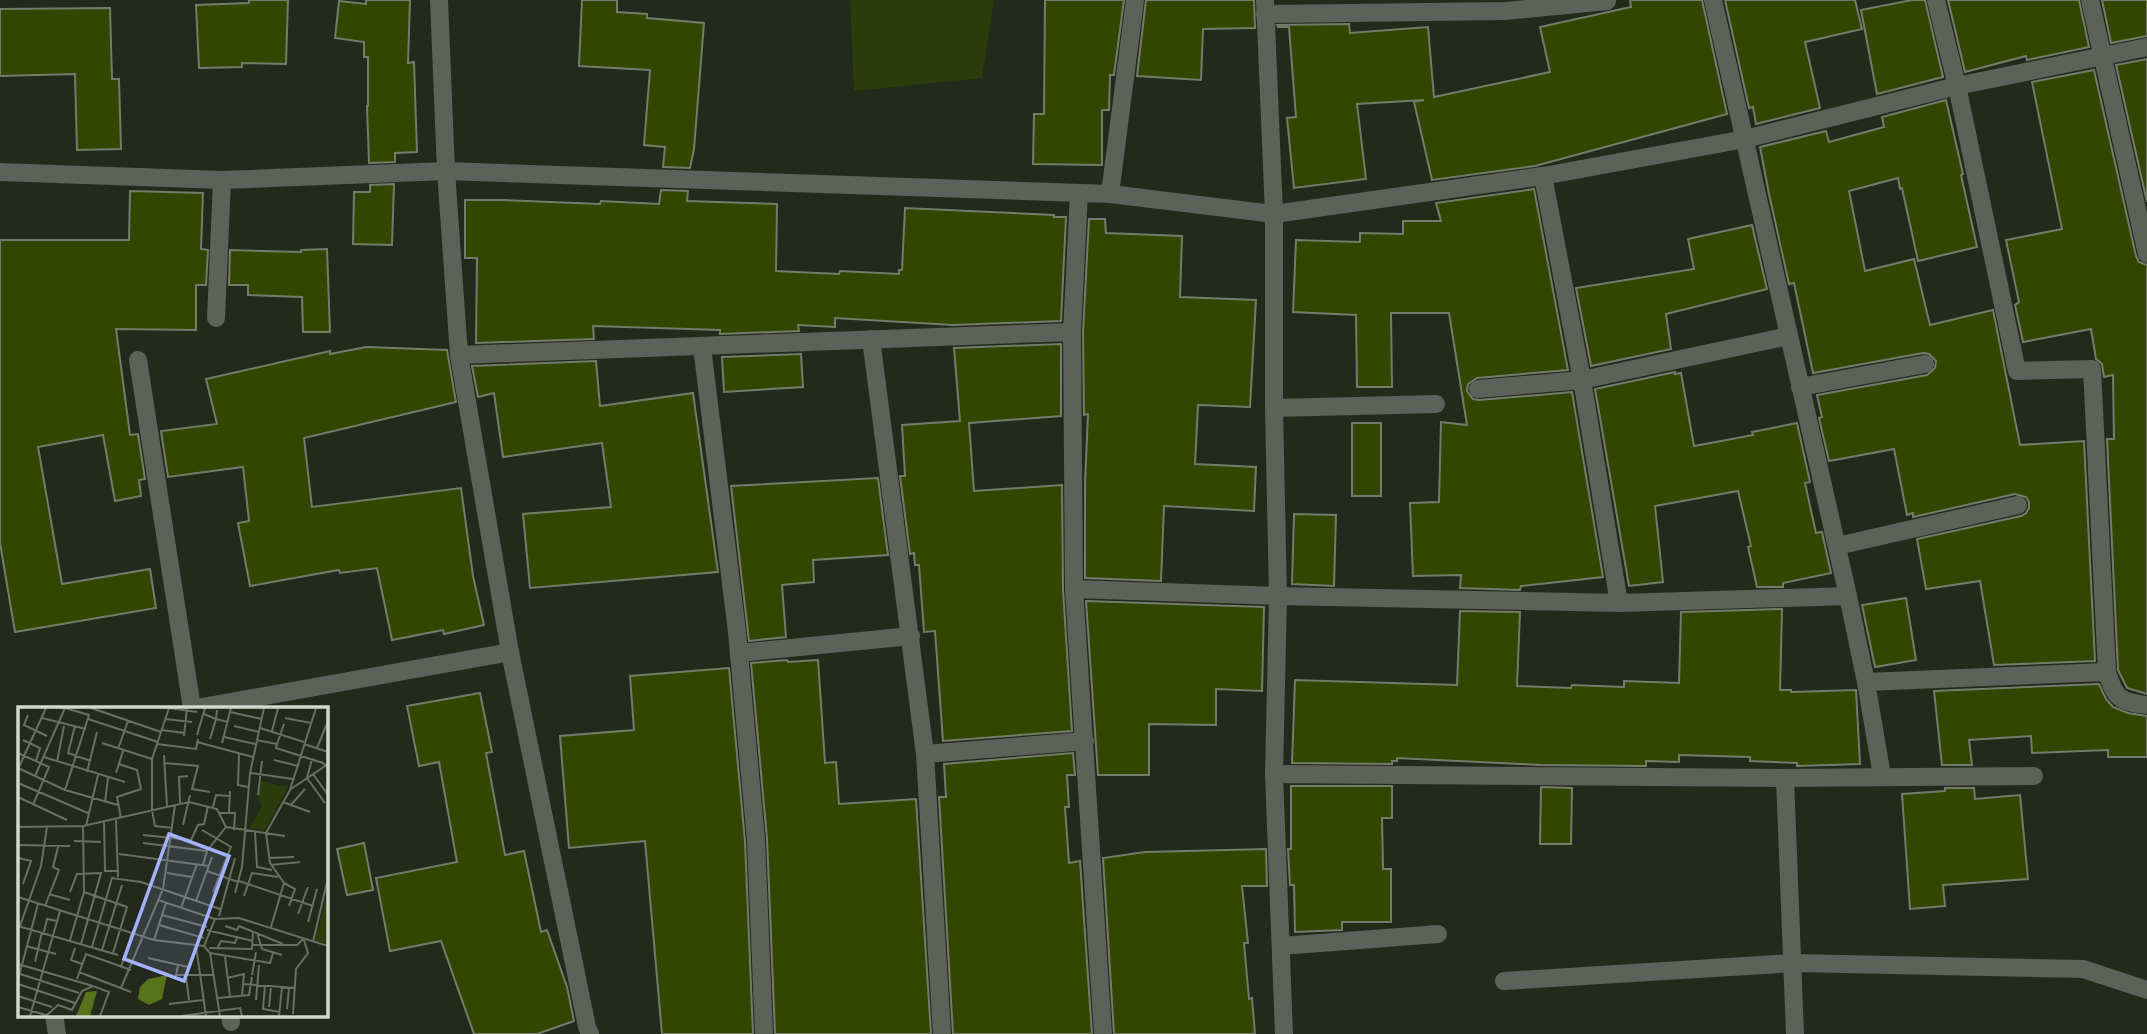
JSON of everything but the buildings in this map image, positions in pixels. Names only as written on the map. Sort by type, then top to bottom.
[{"type":"street","points":[[439,0],[446,171],[460,355],[510,652],[584,1032]]},
{"type":"street","points":[[1110,194],[1135,0]]},
{"type":"street","points":[[1713,0],[1848,596],[1882,776]]},
{"type":"street","points":[[1936,0],[1957,86],[2017,371],[2092,369],[2107,672],[2113,692],[2123,701],[2147,705]]},
{"type":"street","points":[[2090,0],[2147,254]]},
{"type":"street","points":[[1284,1034],[1274,774],[1278,596],[1273,408],[1274,214],[1265,7],[1506,11],[1607,1]]},
{"type":"street","points":[[0,173],[222,180],[446,171],[1110,194],[1274,214],[1543,176],[1745,139],[1957,86],[2147,47]]},
{"type":"street","points":[[1543,176],[1582,380],[1619,603]]},
{"type":"street","points":[[216,317],[222,180]]},
{"type":"street","points":[[1079,194],[1072,332],[1074,589],[1103,1034]]},
{"type":"street","points":[[460,355],[1072,332]]},
{"type":"street","points":[[1478,389],[1582,380],[1789,336]]},
{"type":"street","points":[[871,339],[925,754],[942,1034]]},
{"type":"street","points":[[702,347],[739,653],[756,840],[764,1034]]},
{"type":"street","points":[[138,360],[195,707]]},
{"type":"street","points":[[1800,387],[1925,364]]},
{"type":"street","points":[[1273,408],[1436,404]]},
{"type":"street","points":[[1837,546],[2018,505]]},
{"type":"street","points":[[1074,589],[1619,603],[1848,596]]},
{"type":"street","points":[[739,653],[911,636]]},
{"type":"street","points":[[206,707],[510,652]]},
{"type":"street","points":[[1866,682],[2107,672]]},
{"type":"street","points":[[925,754],[1085,741]]},
{"type":"street","points":[[1274,774],[1785,778],[2034,776]]},
{"type":"street","points":[[1785,778],[1795,1034]]},
{"type":"street","points":[[1281,946],[1438,934]]},
{"type":"street","points":[[1504,981],[1794,963],[2083,969],[2147,990]]},
{"type":"street","points":[[54,1016],[57,1034]]},
{"type":"green space","points":[[850,0],[994,0],[982,78],[854,91]]}]
